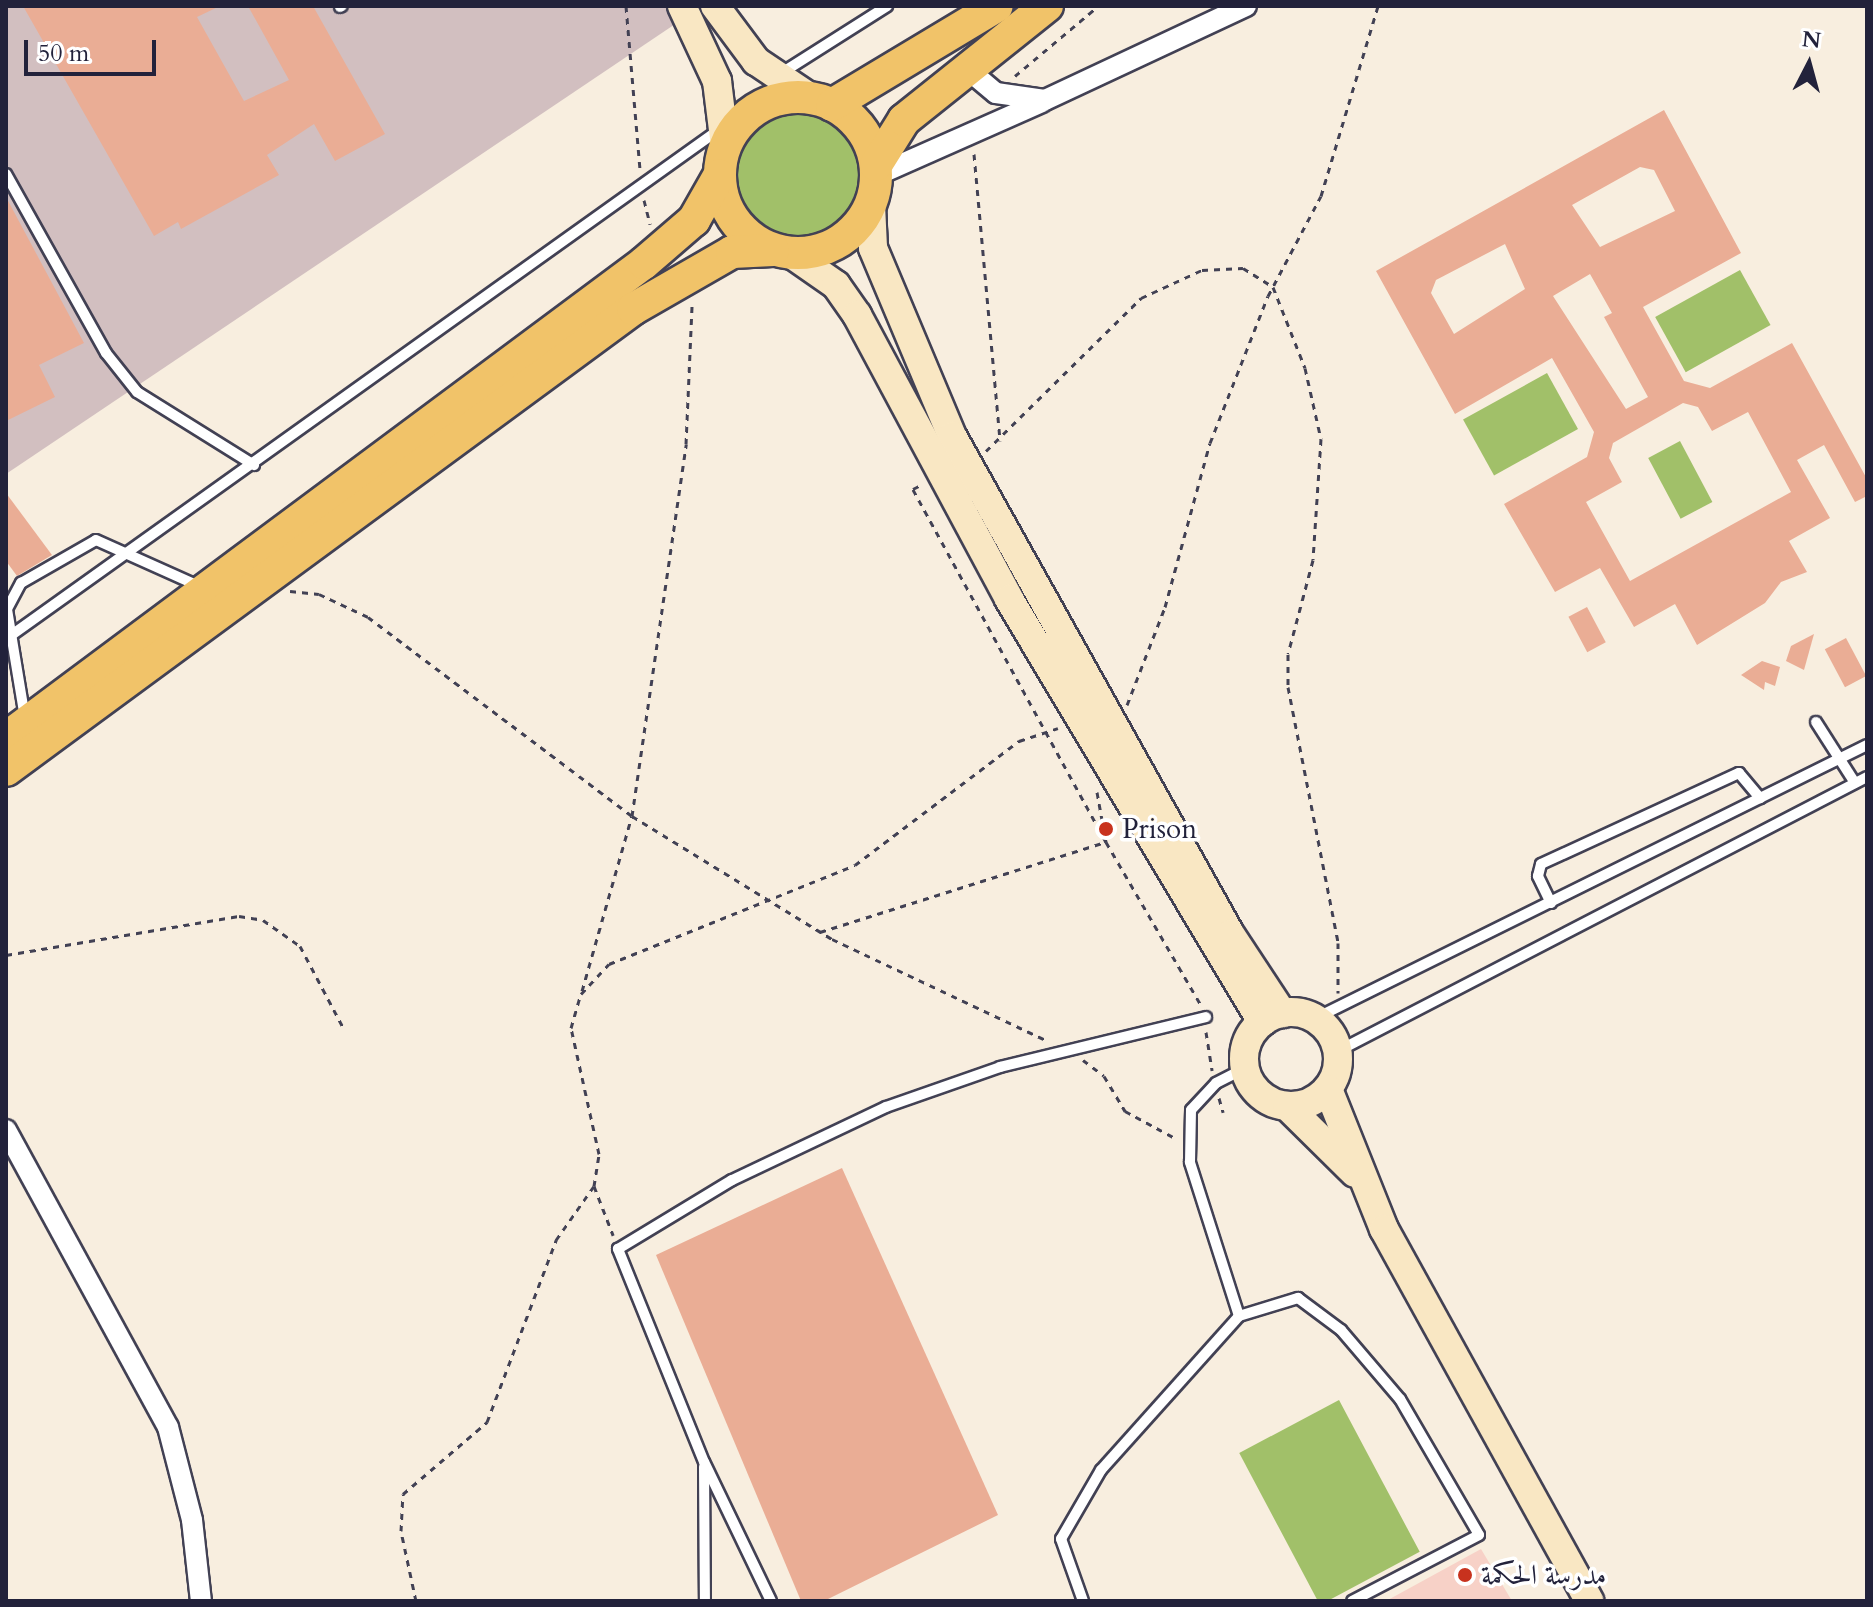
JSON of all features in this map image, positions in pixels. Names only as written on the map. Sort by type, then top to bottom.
[{"type":"highway","points":[[16,730],[202,588],[662,248],[694,220],[722,150],[765,104],[822,101],[997,6]]},
{"type":"highway","points":[[6,770],[633,309],[732,252],[782,252],[839,243],[875,182],[904,120],[1047,6]]},
{"type":"highway","points":[[822,101],[865,134],[875,182]]},
{"type":"highway","points":[[722,150],[734,222],[782,252]]},
{"type":"main road","points":[[682,6],[717,81],[722,150]]},
{"type":"main road","points":[[715,6],[774,78],[822,101]]},
{"type":"main road","points":[[875,182],[873,248],[955,470]]},
{"type":"main road","points":[[782,252],[836,285],[955,470],[1096,719],[1272,1017]]},
{"type":"main road","points":[[1361,1180],[1287,1106],[1260,1094],[1245,1068],[1248,1038],[1272,1017],[1327,1013],[1338,1051],[1328,1089],[1361,1180],[1589,1601]]},
{"type":"main road","points":[[1287,1106],[1328,1089]]},
{"type":"street","points":[[875,182],[971,133],[1246,6]]},
{"type":"street","points":[[966,68],[996,93],[1045,100]]},
{"type":"street","points":[[6,1130],[168,1427],[192,1520],[201,1601]]},
{"type":"lane","points":[[774,78],[887,6]]},
{"type":"lane","points":[[9,637],[254,465],[640,185],[722,150]]},
{"type":"lane","points":[[6,174],[106,353],[137,392],[254,465]]},
{"type":"lane","points":[[16,730],[7,609],[21,583],[92,540],[130,551],[202,588]]},
{"type":"lane","points":[[1816,722],[1855,783]]},
{"type":"lane","points":[[1327,1013],[1867,745]]},
{"type":"lane","points":[[1551,903],[1537,873],[1541,864],[1739,773],[1760,798]]},
{"type":"lane","points":[[1338,1051],[1867,777]]},
{"type":"lane","points":[[771,1601],[704,1462],[618,1249],[720,1186],[886,1107],[1000,1067],[1206,1017]]},
{"type":"lane","points":[[1239,1316],[1190,1162],[1191,1110],[1216,1083],[1245,1068]]},
{"type":"lane","points":[[1083,1601],[1061,1539],[1078,1505],[1148,1412],[1239,1316],[1298,1298],[1325,1315],[1400,1399],[1479,1535],[1352,1601]]},
{"type":"lane","points":[[704,1462],[705,1601]]},
{"type":"path","points":[[626,6],[640,185],[662,248]]},
{"type":"path","points":[[996,93],[1098,6]]},
{"type":"path","points":[[581,994],[609,964],[855,865],[1044,727],[1096,719],[1126,707],[1145,669],[1210,443],[1273,287],[1321,196],[1378,6]]},
{"type":"path","points":[[971,133],[1000,441]]},
{"type":"path","points":[[1223,1112],[1206,1017],[1106,842],[913,489],[955,470],[1000,441],[1057,374],[1141,298],[1202,270],[1243,268],[1273,287],[1305,368],[1321,439],[1313,560],[1288,654],[1288,687],[1338,943],[1327,1013]]},
{"type":"path","points":[[416,1601],[401,1531],[403,1494],[487,1422],[556,1240],[594,1186],[599,1154],[571,1028],[632,816],[686,444],[692,305],[680,282]]},
{"type":"path","points":[[275,600],[288,591],[319,594],[368,617],[632,816],[820,932],[956,999]]},
{"type":"path","points":[[1091,779],[1106,842]]},
{"type":"path","points":[[820,932],[1106,842]]},
{"type":"path","points":[[6,955],[239,916],[263,920],[300,946],[344,1029]]},
{"type":"path","points":[[594,1186],[618,1249]]},
{"type":"shaded area","points":[[6,6],[702,6],[6,474]]},
{"type":"shaded area","name":"مدرسة الحكمة","points":[[1481,1549],[1512,1601],[1386,1601]]},
{"type":"green space","points":[[798,108],[824,113],[846,128],[861,150],[866,176],[861,202],[846,224],[824,239],[798,244],[772,239],[750,224],[735,202],[730,176],[735,150],[750,128],[772,113]]},
{"type":"green space","points":[[1740,270],[1771,325],[1686,372],[1655,317]]},
{"type":"green space","points":[[1547,373],[1578,429],[1494,476],[1463,420]]},
{"type":"green space","points":[[1680,441],[1712,502],[1681,519],[1648,458]]},
{"type":"green space","points":[[1339,1400],[1420,1552],[1327,1601],[1318,1601],[1239,1453]]},
{"type":"building","points":[[23,6],[220,6],[197,17],[244,101],[289,80],[248,6],[313,6],[385,134],[335,161],[314,124],[267,155],[279,175],[181,229],[178,222],[154,236]]},
{"type":"building","points":[[1664,110],[1741,253],[1643,307],[1684,381],[1710,388],[1792,343],[1867,479],[1867,496],[1855,502],[1824,445],[1797,460],[1830,518],[1789,541],[1807,572],[1781,582],[1765,603],[1697,645],[1675,604],[1634,627],[1600,568],[1555,592],[1504,504],[1587,457],[1594,432],[1552,358],[1455,414],[1376,271]],"holes":[[[1640,167],[1654,170],[1675,211],[1600,247],[1572,205]],[[1505,244],[1525,289],[1454,334],[1431,293],[1436,280]],[[1590,274],[1612,313],[1604,317],[1648,397],[1626,409],[1553,296]],[[1683,403],[1698,407],[1712,431],[1748,412],[1791,492],[1630,581],[1586,502],[1622,482],[1609,458],[1613,443]]]},
{"type":"building","points":[[6,197],[84,343],[39,365],[55,397],[6,421]]},
{"type":"building","points":[[6,493],[52,555],[17,576],[6,561]]},
{"type":"building","points":[[1587,607],[1606,642],[1587,652],[1568,617]]},
{"type":"building","points":[[1814,634],[1804,670],[1786,661],[1791,646]]},
{"type":"building","points":[[1846,638],[1866,676],[1845,687],[1825,649]]},
{"type":"building","points":[[1762,661],[1780,667],[1775,686],[1765,682],[1764,690],[1741,675]]},
{"type":"building","points":[[842,1168],[998,1515],[824,1601],[801,1601],[656,1255]]},
{"type":"place","name":"Prison","points":[[1106,829]]},
{"type":"place","name":"مدرسة الحكمة","points":[[1465,1575]]}]
